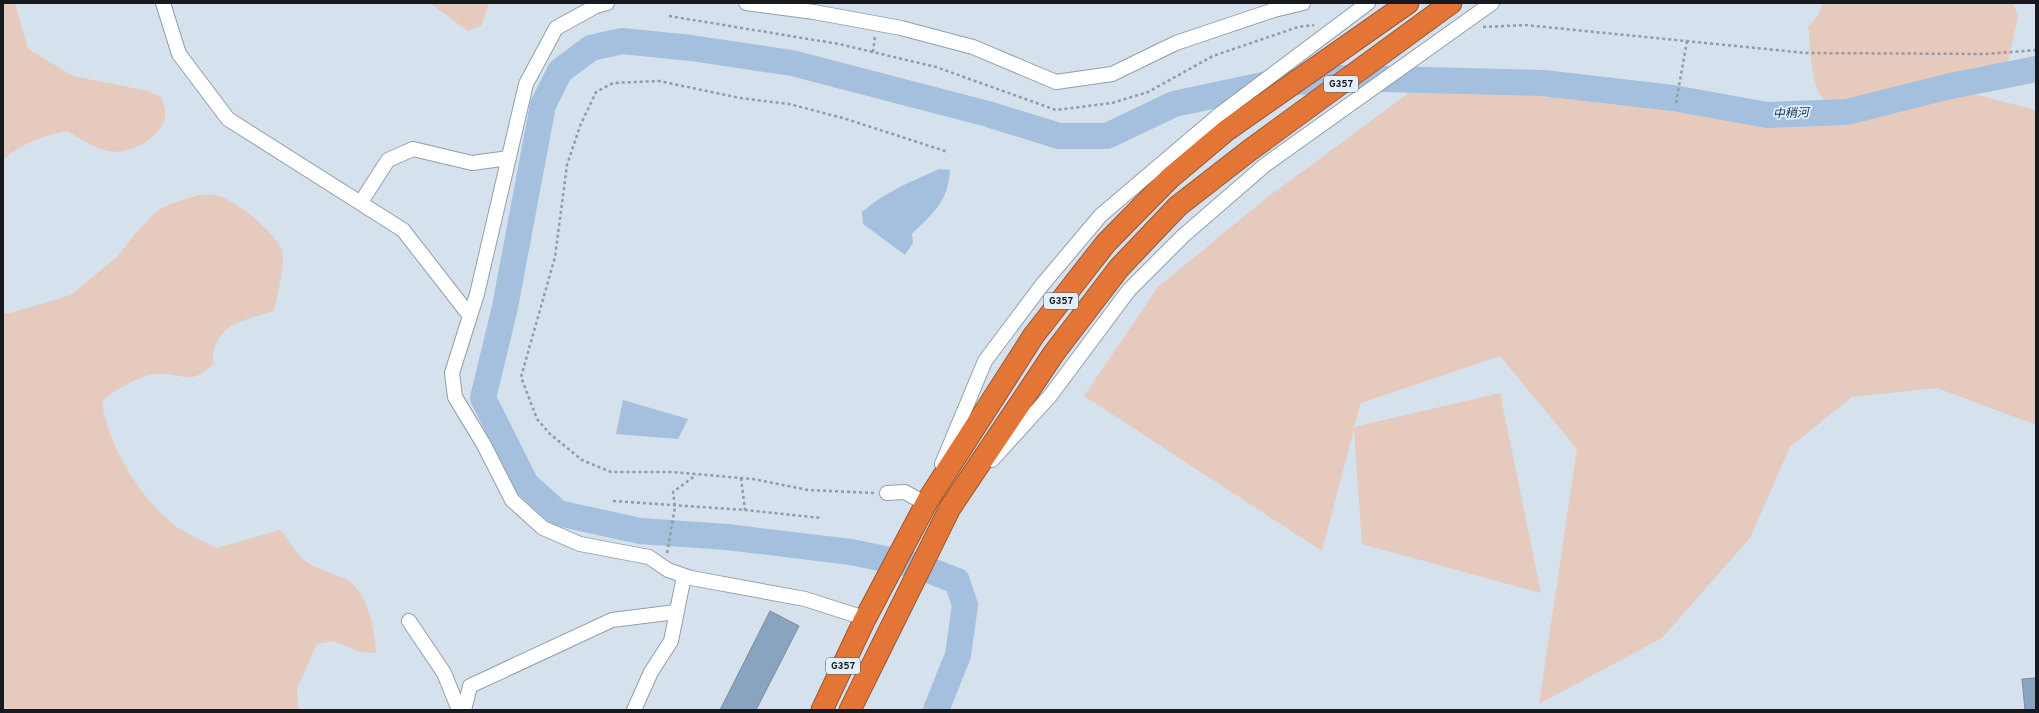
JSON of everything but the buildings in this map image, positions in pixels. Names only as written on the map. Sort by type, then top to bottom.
[{"type":"highway","name":"G357","points":[[822,710],[864,621],[927,502],[1034,335],[1106,243],[1224,122],[1408,3]]},
{"type":"highway","name":"G357","points":[[850,710],[950,508],[1054,353],[1119,268],[1178,206],[1250,150],[1451,3]]},
{"type":"street","points":[[163,3],[179,54],[228,118],[403,230],[470,316]]},
{"type":"street","points":[[746,3],[814,12],[908,30],[973,47],[1056,82],[1112,74],[1176,43],[1274,10],[1303,3]]},
{"type":"street","points":[[950,508],[1050,396],[1129,290],[1183,236],[1265,165],[1492,3]]},
{"type":"street","points":[[600,4],[556,28],[526,84],[477,294],[452,373],[455,397],[484,445],[512,500],[542,528],[580,544],[649,557],[668,570],[684,576],[805,599],[855,615],[864,621]]},
{"type":"street","points":[[887,493],[905,492],[927,502],[985,360],[1037,291],[1101,216],[1224,122],[1361,5]]},
{"type":"street","points":[[361,202],[388,160],[413,148],[472,163],[508,158]]},
{"type":"street","points":[[634,710],[651,672],[671,641],[684,576]]},
{"type":"street","points":[[464,710],[470,686],[612,620],[676,612]]},
{"type":"street","points":[[409,621],[444,673],[459,710]]},
{"type":"path","points":[[1457,29],[1525,25],[1687,43],[1812,53],[1986,54],[2036,50]]},
{"type":"path","points":[[1676,103],[1687,43]]},
{"type":"path","points":[[887,493],[859,494],[808,490],[741,478],[696,474],[611,472],[582,460],[550,434],[537,420],[521,376],[555,257],[567,165],[580,126],[596,92],[613,83],[631,81],[659,81],[740,98],[789,104],[843,118],[948,152]]},
{"type":"path","points":[[668,547],[675,507],[673,492],[696,474]]},
{"type":"path","points":[[741,478],[745,510]]},
{"type":"path","points":[[612,501],[675,507],[745,510],[821,518]]},
{"type":"shaded area","points":[[3,3],[15,3],[28,49],[73,76],[148,91],[161,97],[165,112],[164,121],[160,129],[145,142],[136,147],[117,152],[97,148],[67,131],[33,141],[17,149],[3,160]]},
{"type":"shaded area","points":[[430,3],[489,3],[482,25],[468,31]]},
{"type":"shaded area","points":[[1823,3],[2013,3],[2018,16],[2007,67],[1842,109],[1823,98],[1819,92],[1813,75],[1808,27],[1819,14]]},
{"type":"shaded area","points":[[1543,83],[1673,98],[1767,115],[1847,112],[1946,87],[2036,110],[2036,425],[1937,388],[1852,397],[1790,447],[1750,538],[1662,638],[1539,704],[1577,449],[1500,356],[1361,403],[1354,427],[1500,393],[1541,593],[1362,544],[1354,429],[1322,551],[1084,396],[1158,287],[1269,196],[1409,93]]},
{"type":"shaded area","points":[[199,195],[215,195],[232,202],[263,225],[278,243],[282,250],[283,263],[274,311],[240,322],[223,332],[214,351],[213,364],[198,375],[186,377],[158,374],[143,377],[128,383],[102,401],[105,418],[111,435],[118,453],[139,487],[164,516],[177,527],[217,548],[280,530],[299,555],[307,562],[317,568],[349,581],[356,587],[366,604],[372,624],[376,653],[361,652],[333,641],[317,644],[297,688],[298,710],[3,710],[3,313],[10,313],[71,295],[117,257],[135,234],[157,211],[170,204]]},
{"type":"water","points":[[939,169],[950,170],[949,181],[943,199],[933,213],[912,234],[913,243],[905,255],[863,224],[862,212],[871,205],[899,188]]},
{"type":"water","points":[[623,400],[688,419],[678,439],[616,434]]},
{"type":"waterway","name":"中稍河","points":[[936,710],[958,655],[965,605],[957,581],[918,566],[851,552],[727,537],[640,531],[558,513],[526,484],[483,398],[505,307],[543,105],[560,71],[591,48],[622,41],[691,48],[792,63],[988,114],[1059,136],[1107,136],[1174,104],[1263,85],[1344,78],[1543,83],[1673,98],[1767,115],[1847,112],[1946,87],[2036,69]]}]
